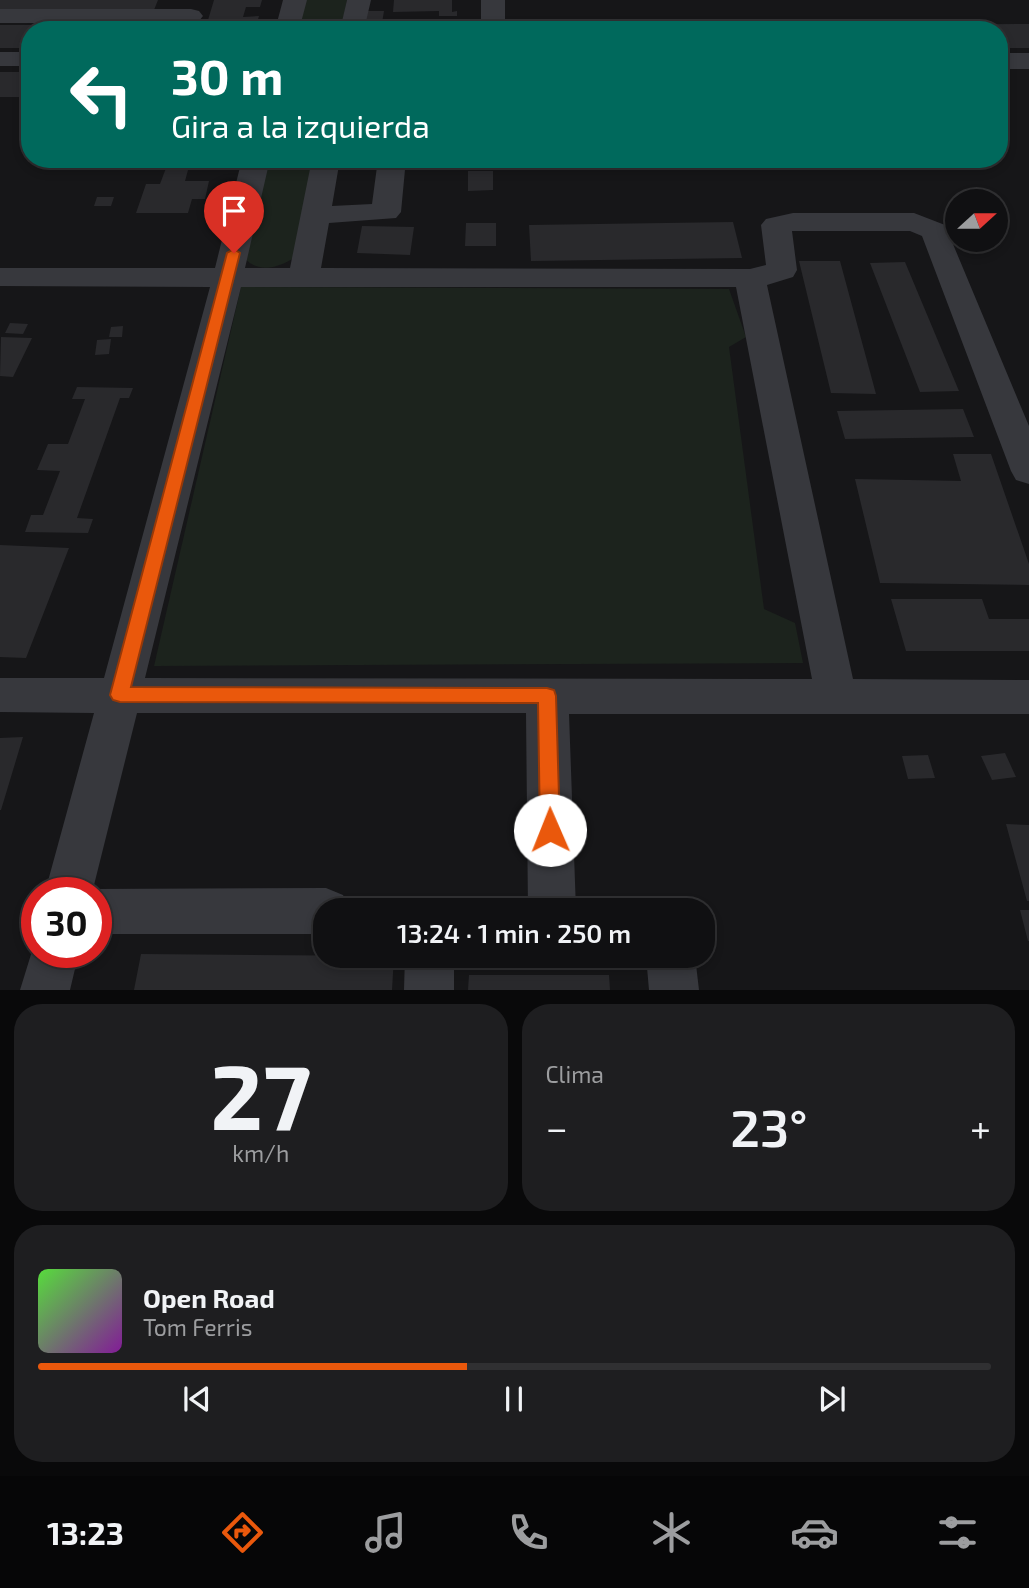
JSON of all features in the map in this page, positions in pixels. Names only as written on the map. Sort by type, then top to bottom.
[{"type":"street","points":[[289,21],[295,0]]},
{"type":"street","points":[[354,21],[359,0]]},
{"type":"street","points":[[493,0],[493,21]]},
{"type":"street","points":[[0,16],[191,15]]},
{"type":"street","points":[[0,59],[21,59]]},
{"type":"street","points":[[1008,61],[1029,61]]},
{"type":"street","points":[[73,877],[254,168]]},
{"type":"street","points":[[304,277],[324,168]]},
{"type":"street","points":[[316,215],[386,212],[391,168]]},
{"type":"street","points":[[0,277],[750,278],[782,270],[776,225],[793,222],[914,222],[935,231],[1029,471]]},
{"type":"street","points":[[750,278],[836,696]]},
{"type":"street","points":[[0,695],[1029,697]]},
{"type":"street","points":[[547,696],[552,898]]},
{"type":"street","points":[[112,911],[313,911]]},
{"type":"street","points":[[45,989],[50,968]]},
{"type":"street","points":[[429,989],[430,968]]},
{"type":"street","points":[[672,968],[674,989]]},
{"type":"shaded area","points":[[305,0],[347,0],[343,21],[299,21]]},
{"type":"shaded area","points":[[263,168],[315,168],[300,254],[277,266],[262,268],[254,266],[242,254]]},
{"type":"shaded area","points":[[241,287],[729,289],[746,337],[729,347],[764,609],[795,623],[803,663],[154,666]]},
{"type":"building","points":[[0,0],[158,0],[154,10],[0,9]]},
{"type":"building","points":[[214,0],[262,0],[260,7],[246,7],[243,17],[259,16],[258,21],[208,21]]},
{"type":"building","points":[[394,0],[452,0],[452,12],[457,11],[457,16],[439,16],[439,11],[393,12]]},
{"type":"building","points":[[364,11],[384,11],[382,21],[362,21]]},
{"type":"building","points":[[1008,24],[1029,24],[1029,48],[1008,48]]},
{"type":"building","points":[[0,25],[21,25],[21,48],[0,48]]},
{"type":"building","points":[[0,72],[21,72],[21,97],[0,97]]},
{"type":"building","points":[[166,168],[189,168],[185,181],[209,181],[205,199],[192,199],[188,213],[136,213],[146,184],[160,184]]},
{"type":"building","points":[[468,171],[493,171],[493,190],[468,191]]},
{"type":"building","points":[[97,197],[114,197],[111,206],[94,206]]},
{"type":"building","points":[[733,222],[742,258],[531,261],[529,225]]},
{"type":"building","points":[[466,223],[496,223],[496,246],[465,246]]},
{"type":"building","points":[[362,226],[414,227],[410,255],[357,253]]},
{"type":"building","points":[[799,261],[840,261],[876,394],[831,393]]},
{"type":"building","points":[[905,262],[959,391],[920,392],[870,263]]},
{"type":"building","points":[[10,323],[28,324],[23,334],[5,333]]},
{"type":"building","points":[[123,326],[122,337],[109,337],[111,327]]},
{"type":"building","points":[[1,337],[32,338],[13,377],[0,376]]},
{"type":"building","points":[[111,339],[109,354],[95,355],[97,340]]},
{"type":"building","points":[[77,387],[133,388],[129,398],[120,398],[77,518],[93,519],[88,533],[25,532],[31,515],[43,515],[60,471],[37,470],[48,444],[68,444],[85,399],[72,399]]},
{"type":"building","points":[[963,409],[974,437],[845,439],[837,411]]},
{"type":"building","points":[[953,454],[991,454],[1029,564],[1029,585],[880,583],[855,479],[961,481]]},
{"type":"building","points":[[0,545],[69,548],[26,658],[0,657]]},
{"type":"building","points":[[891,599],[982,599],[989,619],[1029,619],[1029,651],[906,651]]},
{"type":"building","points":[[23,737],[1,810],[0,810],[0,738]]},
{"type":"building","points":[[1005,753],[1016,777],[992,780],[981,756]]},
{"type":"building","points":[[928,755],[935,778],[908,779],[902,756]]},
{"type":"building","points":[[1006,824],[1029,825],[1029,901],[1027,901]]},
{"type":"building","points":[[1020,910],[1029,910],[1029,941],[1028,941]]},
{"type":"building","points":[[141,954],[313,955],[313,968],[393,968],[392,990],[134,990]]},
{"type":"building","points":[[469,975],[609,975],[610,990],[468,990]]},
{"type":"route","points":[[234,253],[120,695],[547,696],[550,830]]}]
